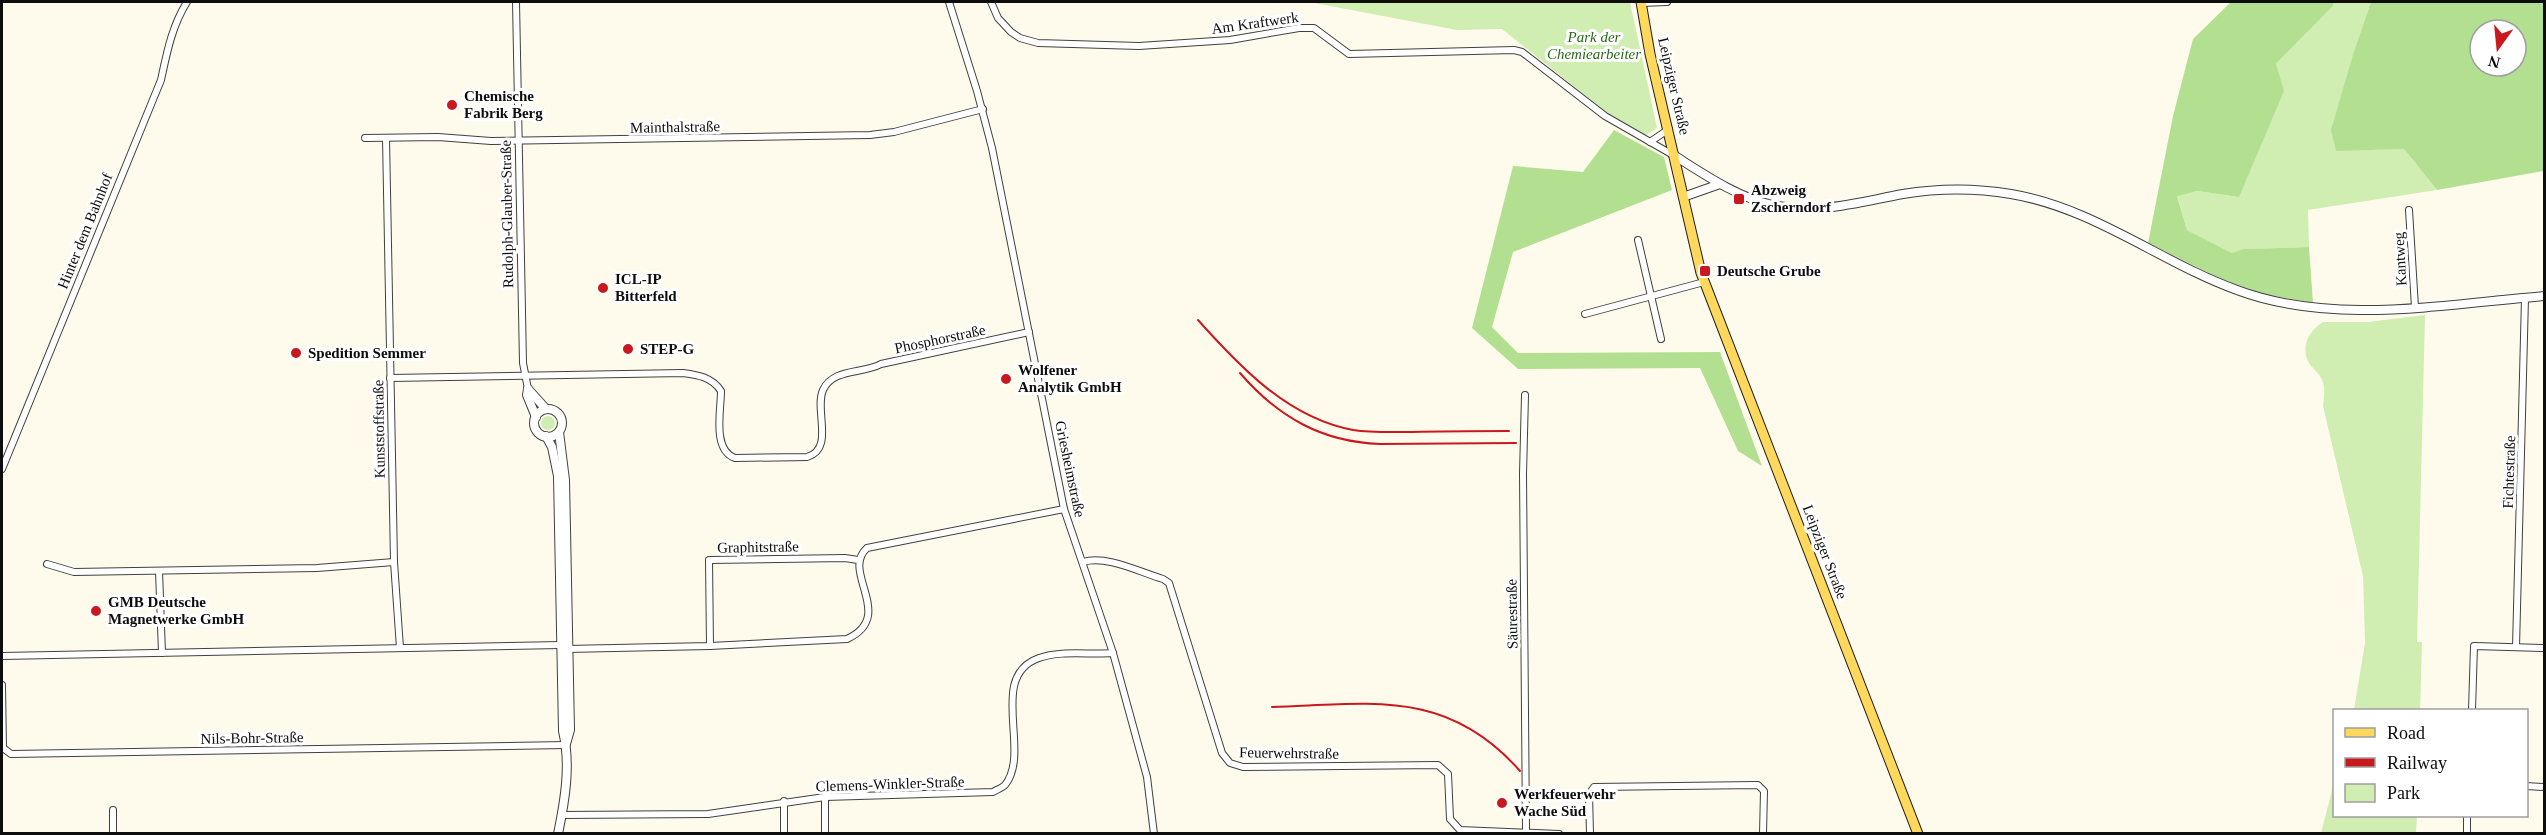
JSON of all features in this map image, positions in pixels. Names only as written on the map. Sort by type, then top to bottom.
[{"type":"main road","name":"Leipziger Straße","points":[[1641,2],[1650,54],[1669,129],[1692,242],[1704,282],[1918,834]]},
{"type":"street","name":"Hinter dem Bahnhof","points":[[2,469],[161,80],[179,14],[187,2]]},
{"type":"street","name":"Rudolph-Glauber-Straße","points":[[516,2],[525,375],[527,395],[536,417],[536,429],[546,436],[552,447],[558,476],[563,648],[570,730],[566,745],[566,781],[558,834]]},
{"type":"street","name":"Griesheimstraße","points":[[949,2],[982,109],[1064,508],[1113,653],[1149,786],[1154,834]]},
{"type":"street","name":"Am Kraftwerk","points":[[991,2],[1004,26],[1020,38],[1038,43],[1139,46],[1230,40],[1299,28],[1314,28],[1349,54],[1514,50],[1531,57],[1605,116],[1675,156]]},
{"type":"street","points":[[1641,2],[1667,2]]},
{"type":"street","name":"Mainthalstraße","points":[[365,138],[519,140],[870,135],[894,132],[982,109]]},
{"type":"street","points":[[1650,142],[1669,129]]},
{"type":"street","name":"Kunststoffstraße","points":[[386,138],[394,562],[400,648]]},
{"type":"street","points":[[1675,156],[1719,184],[1771,205],[1803,209],[1835,208],[1903,194],[1951,189],[2014,195],[2078,214],[2216,282],[2245,293],[2296,306],[2368,310],[2544,296]]},
{"type":"street","points":[[1683,197],[1719,184]]},
{"type":"street","name":"Kantweg","points":[[2409,210],[2415,307]]},
{"type":"street","points":[[1638,240],[1660,339]]},
{"type":"street","points":[[1585,314],[1704,282]]},
{"type":"street","name":"Fichtestraße","points":[[2516,647],[2525,298]]},
{"type":"street","name":"Phosphorstraße","points":[[525,375],[683,373],[702,375],[716,384],[721,391],[721,445],[727,454],[735,458],[807,457],[814,454],[822,442],[821,398],[824,389],[837,376],[871,369],[880,364],[1029,332]]},
{"type":"street","points":[[390,378],[525,375]]},
{"type":"street","name":"Rudolph-Glauber-Straße","points":[[528,388],[546,409],[556,411],[560,416],[562,426],[559,432],[565,480],[563,648]]},
{"type":"street","name":"Säurestraße","points":[[1525,395],[1522,474],[1526,831]]},
{"type":"street","points":[[536,417],[546,409]]},
{"type":"street","points":[[546,436],[559,432]]},
{"type":"street","points":[[2,656],[400,648],[710,646],[835,641],[852,636],[864,625],[868,610],[858,560],[863,551],[871,546],[1064,508]]},
{"type":"street","name":"Graphitstraße","points":[[710,646],[709,560],[845,558],[858,560]]},
{"type":"street","name":"Feuerwehrstraße","points":[[1083,562],[1091,560],[1109,562],[1169,583],[1222,753],[1230,763],[1243,767],[1438,765],[1445,769],[1449,777],[1449,811],[1453,825],[1464,831],[1506,833]]},
{"type":"street","points":[[47,564],[74,572],[317,568],[394,562]]},
{"type":"street","points":[[159,571],[162,653]]},
{"type":"street","points":[[2472,709],[2474,646],[2544,648]]},
{"type":"street","name":"Clemens-Winkler-Straße","points":[[561,815],[708,814],[784,801],[825,797],[993,792],[1004,785],[1010,774],[1013,750],[1013,692],[1017,678],[1024,668],[1044,657],[1113,653]]},
{"type":"street","name":"Nils-Bohr-Straße","points":[[2,685],[3,748],[11,754],[566,745]]},
{"type":"street","points":[[1590,834],[1589,794],[1594,787],[1758,785],[1764,791],[1763,834]]},
{"type":"street","points":[[2528,786],[2544,787]]},
{"type":"street","points":[[825,797],[825,834]]},
{"type":"street","points":[[784,801],[784,834]]},
{"type":"street","points":[[113,810],[113,834]]},
{"type":"street","points":[[2467,834],[2468,817]]},
{"type":"street","points":[[1506,833],[1526,831],[1559,834]]},
{"type":"green space","name":"Park der Chemiearbeiter","points":[[1309,2],[1630,2],[1657,128],[1646,135],[1607,113],[1502,29],[1457,30]]},
{"type":"green space","points":[[2231,2],[2334,2],[2333,6],[2276,64],[2284,91],[2239,197],[2197,191],[2177,196],[2187,230],[2232,253],[2243,249],[2309,247],[2313,303],[2264,294],[2221,279],[2148,243],[2173,116],[2193,39]]},
{"type":"green space","points":[[2334,2],[2371,2],[2355,48],[2336,150],[2404,149],[2437,190],[2308,210],[2309,247],[2243,249],[2232,253],[2187,230],[2177,195],[2197,191],[2239,197],[2276,64],[2333,6]]},
{"type":"green space","points":[[2371,2],[2544,2],[2544,171],[2437,190],[2404,149],[2336,151],[2331,130]]},
{"type":"green space","points":[[1614,130],[1664,157],[1672,190],[1513,252],[1492,327],[1518,353],[1720,352],[1762,466],[1738,451],[1700,368],[1518,369],[1472,328],[1513,166],[1583,172]]},
{"type":"green space","points":[[2425,315],[2417,642],[2422,642],[2420,709],[2354,709],[2365,643],[2363,576],[2323,406],[2324,385],[2309,363],[2305,351],[2310,334],[2323,322],[2368,322]]},
{"type":"green space","points":[[545,416],[551,416],[555,423],[551,430],[545,430],[541,426],[541,420]]},
{"type":"green space","points":[[2333,787],[2333,817],[2417,817],[2416,833],[2321,833]]},
{"type":"railway","points":[[1198,320],[1248,372],[1267,388],[1286,402],[1329,424],[1375,432],[1509,431]]},
{"type":"railway","points":[[1240,373],[1255,389],[1286,414],[1302,424],[1339,438],[1380,444],[1516,443]]},
{"type":"railway","points":[[1272,707],[1375,704],[1436,713],[1464,726],[1492,744],[1520,771]]},
{"type":"place","name":"Chemische Fabrik Berg","points":[[452,105]]},
{"type":"place","name":"Abzweig Zscherndorf","points":[[1739,199]]},
{"type":"place","name":"Deutsche Grube","points":[[1705,271]]},
{"type":"place","name":"ICL-IP Bitterfeld","points":[[603,288]]},
{"type":"place","name":"STEP-G","points":[[628,349]]},
{"type":"place","name":"Spedition Semmer","points":[[296,353]]},
{"type":"place","name":"Wolfener Analytik GmbH","points":[[1006,379]]},
{"type":"place","name":"GMB Deutsche Magnetwerke GmbH","points":[[96,611]]},
{"type":"place","name":"Werkfeuerwehr Wache Süd","points":[[1502,803]]}]
